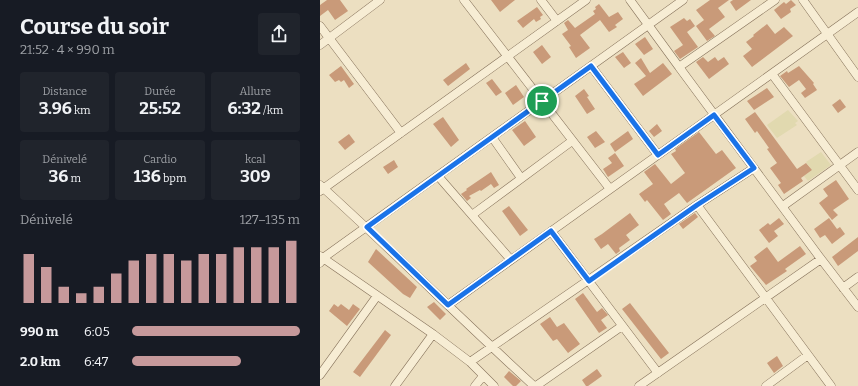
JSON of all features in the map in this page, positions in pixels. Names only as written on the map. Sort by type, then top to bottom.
[{"type":"street","points":[[320,45],[380,0]]},
{"type":"street","points":[[464,0],[610,189]]},
{"type":"street","points":[[542,0],[557,21]]},
{"type":"street","points":[[586,0],[401,133],[321,188],[367,227],[492,347],[535,386],[622,326]]},
{"type":"street","points":[[630,0],[858,307]]},
{"type":"street","points":[[494,386],[482,376],[470,362],[433,334],[321,259],[684,0]]},
{"type":"street","points":[[680,67],[775,0]]},
{"type":"street","points":[[804,0],[857,75]]},
{"type":"street","points":[[448,305],[858,12]]},
{"type":"street","points":[[320,26],[401,133]]},
{"type":"street","points":[[591,66],[658,155]]},
{"type":"street","points":[[772,74],[858,190]]},
{"type":"street","points":[[492,137],[521,178]]},
{"type":"street","points":[[472,215],[572,141]]},
{"type":"street","points":[[783,206],[858,152]]},
{"type":"street","points":[[470,362],[697,205],[754,168]]},
{"type":"street","points":[[438,176],[510,260]]},
{"type":"street","points":[[697,205],[831,386]]},
{"type":"street","points":[[551,231],[658,373]]},
{"type":"street","points":[[639,386],[821,259]]},
{"type":"street","points":[[843,288],[858,277]]},
{"type":"street","points":[[320,375],[377,296]]},
{"type":"street","points":[[395,386],[433,334]]},
{"type":"street","points":[[766,386],[808,355]]},
{"type":"street","points":[[476,386],[482,376]]},
{"type":"shaded area","points":[[788,110],[798,121],[795,123],[797,125],[777,138],[767,125]]},
{"type":"shaded area","points":[[821,152],[831,165],[808,181],[804,176],[812,170],[806,162]]},
{"type":"building","points":[[327,0],[340,0],[348,11],[335,20],[328,10],[320,16],[320,5]]},
{"type":"building","points":[[491,0],[515,0],[500,12]]},
{"type":"building","points":[[710,0],[729,0],[718,8],[725,17],[709,29],[715,36],[707,41],[696,26],[704,20],[696,10]]},
{"type":"building","points":[[733,0],[751,0],[736,11],[730,2]]},
{"type":"building","points":[[791,0],[796,5],[790,9],[791,12],[781,19],[774,10],[784,2],[786,4]]},
{"type":"building","points":[[599,4],[609,17],[618,12],[623,19],[615,25],[617,27],[609,32],[600,20],[580,35],[590,48],[576,58],[569,47],[571,46],[562,34],[568,30],[564,23],[568,20],[575,28],[595,14],[593,11]]},
{"type":"building","points":[[537,7],[543,15],[540,17],[541,19],[536,22],[534,19],[523,28],[517,21]]},
{"type":"building","points":[[684,18],[687,21],[690,19],[695,26],[687,32],[698,47],[680,59],[674,51],[683,45],[670,27]]},
{"type":"building","points":[[767,24],[775,34],[784,27],[793,36],[752,67],[743,56],[752,49],[746,42]]},
{"type":"building","points":[[645,37],[653,49],[644,55],[635,44]]},
{"type":"building","points":[[542,45],[551,57],[542,64],[533,52]]},
{"type":"building","points":[[623,52],[631,63],[624,68],[615,57]]},
{"type":"building","points":[[703,57],[708,62],[715,57],[718,61],[724,57],[729,64],[709,79],[696,62]]},
{"type":"building","points":[[641,58],[650,73],[663,63],[672,74],[643,96],[634,84],[646,76],[635,63]]},
{"type":"building","points":[[466,63],[470,69],[448,86],[443,80]]},
{"type":"building","points":[[341,66],[354,84],[349,88],[344,80],[341,82],[339,80],[335,82],[329,75]]},
{"type":"building","points":[[799,66],[814,83],[813,84],[817,90],[805,98],[801,93],[806,89],[799,80],[789,87],[780,76]]},
{"type":"building","points":[[492,79],[502,92],[496,96],[486,83]]},
{"type":"building","points":[[516,85],[524,97],[513,105],[505,93]]},
{"type":"building","points":[[767,88],[774,97],[754,110],[747,101]]},
{"type":"building","points":[[584,89],[589,96],[587,97],[595,109],[587,114],[575,96]]},
{"type":"building","points":[[840,99],[846,107],[838,113],[832,105]]},
{"type":"building","points":[[755,112],[797,169],[806,163],[812,170],[801,178],[803,181],[784,194],[778,185],[781,183],[770,168],[777,163],[757,131],[755,133],[745,119]]},
{"type":"building","points":[[443,117],[459,140],[451,147],[433,124]]},
{"type":"building","points":[[525,121],[536,137],[524,146],[512,130]]},
{"type":"building","points":[[657,124],[662,131],[654,137],[649,131]]},
{"type":"building","points":[[596,131],[605,142],[595,148],[587,137]]},
{"type":"building","points":[[628,131],[633,139],[615,152],[610,144]]},
{"type":"building","points":[[699,132],[716,154],[722,150],[736,168],[687,203],[679,193],[664,204],[671,214],[663,220],[647,200],[645,202],[639,194],[653,184],[644,172],[655,164],[671,184],[685,173],[671,154],[676,151],[675,149]]},
{"type":"building","points":[[349,134],[355,142],[345,150],[338,142]]},
{"type":"building","points":[[615,153],[624,166],[608,177],[603,169],[612,163],[608,158]]},
{"type":"building","points":[[394,160],[398,167],[388,174],[383,167]]},
{"type":"building","points":[[491,172],[499,185],[494,188],[491,184],[481,191],[480,190],[469,196],[471,198],[467,201],[461,194]]},
{"type":"building","points":[[836,180],[849,199],[833,210],[838,215],[832,220],[819,203],[828,196],[823,189]]},
{"type":"building","points":[[509,206],[528,230],[520,236],[502,211]]},
{"type":"building","points":[[630,213],[639,225],[626,235],[630,240],[619,248],[620,251],[616,254],[608,244],[601,249],[594,239]]},
{"type":"building","points":[[695,213],[698,217],[683,229],[679,224]]},
{"type":"building","points":[[779,218],[784,224],[774,231],[778,236],[769,243],[759,230],[768,223],[770,225]]},
{"type":"building","points":[[829,218],[837,229],[840,227],[845,234],[832,244],[825,235],[820,238],[814,229]]},
{"type":"building","points":[[858,237],[858,251],[838,266],[832,257]]},
{"type":"building","points":[[800,246],[806,254],[785,269],[787,271],[766,285],[750,266],[757,261],[754,257],[767,247],[778,262]]},
{"type":"building","points":[[376,249],[417,287],[410,298],[403,294],[368,262]]},
{"type":"building","points":[[583,293],[597,312],[602,308],[608,315],[601,320],[607,328],[599,333],[575,299]]},
{"type":"building","points":[[434,302],[446,314],[440,320],[427,307]]},
{"type":"building","points":[[630,303],[669,353],[661,359],[622,309]]},
{"type":"building","points":[[334,304],[338,307],[341,304],[349,310],[353,304],[360,309],[347,326],[329,311]]},
{"type":"building","points":[[550,317],[557,327],[564,323],[580,344],[568,353],[557,339],[553,341],[540,324]]},
{"type":"building","points":[[385,330],[391,335],[360,377],[353,372]]},
{"type":"building","points":[[777,356],[783,366],[774,373],[767,363]]},
{"type":"building","points":[[597,369],[602,376],[586,386],[582,380]]},
{"type":"building","points":[[509,371],[521,381],[516,386],[513,386],[504,377]]},
{"type":"route","points":[[591,66],[658,155],[714,115],[754,168],[697,205],[589,281],[551,231],[448,305],[367,227],[542,101],[591,66]]}]
